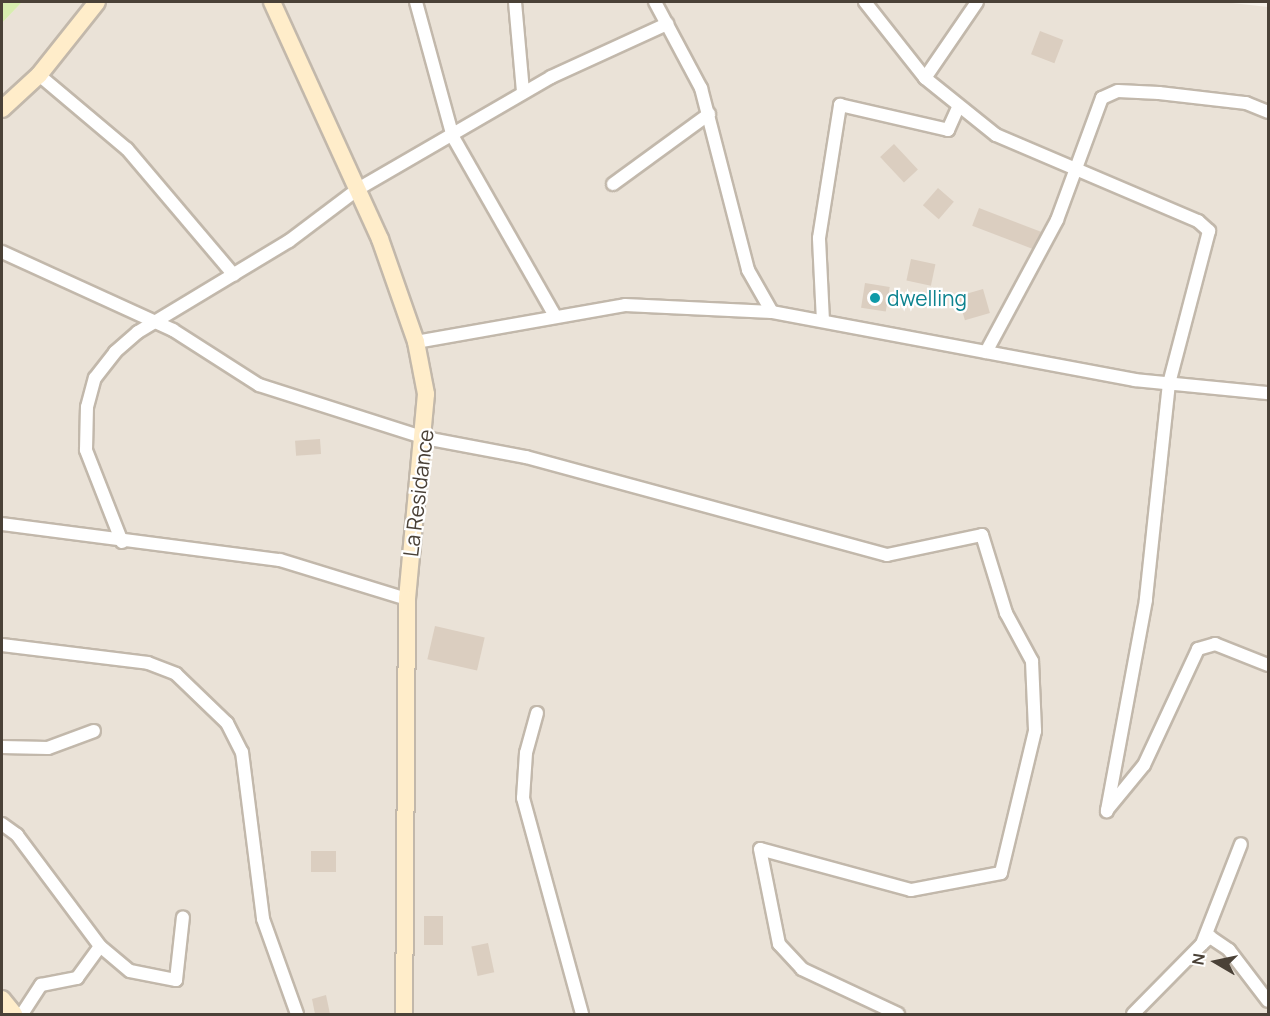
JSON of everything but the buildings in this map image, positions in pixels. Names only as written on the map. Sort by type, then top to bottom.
[{"type":"street","points":[[2,109],[39,75],[97,2]]},
{"type":"street","name":"La Residance","points":[[272,2],[358,189],[416,342],[426,394],[425,438],[407,600],[411,672],[404,1014]]},
{"type":"street","points":[[416,2],[453,137],[554,314]]},
{"type":"street","points":[[514,2],[523,92]]},
{"type":"street","points":[[655,2],[668,24],[709,114],[748,270],[772,312]]},
{"type":"street","points":[[865,2],[925,78],[958,108],[1023,151],[1208,226],[1169,383],[1146,600],[1107,811],[1144,765],[1198,649],[1215,644],[1269,665]]},
{"type":"street","points":[[925,78],[977,2]]},
{"type":"street","points":[[122,542],[86,450],[87,407],[95,378],[115,352],[155,323],[234,275],[358,189],[453,137],[523,92],[668,24]]},
{"type":"street","points":[[39,75],[127,149],[234,275]]},
{"type":"street","points":[[986,352],[1049,237],[1102,98],[1109,92],[1218,99],[1269,111]]},
{"type":"street","points":[[823,321],[819,238],[840,105],[948,130],[958,108]]},
{"type":"street","points":[[613,184],[709,114]]},
{"type":"street","points":[[2,252],[155,323],[260,385],[425,438],[526,457],[887,555],[982,535],[1006,613],[1032,661],[1035,731],[1001,873],[911,890],[760,849],[779,944],[802,969],[898,1014]]},
{"type":"street","points":[[416,342],[554,314],[625,305],[772,312],[1169,383],[1269,393]]},
{"type":"street","points":[[2,524],[122,542],[280,560],[407,600]]},
{"type":"street","points":[[2,645],[148,663],[176,674],[227,723],[242,752],[263,919],[297,1014]]},
{"type":"street","points":[[537,714],[526,753],[523,798],[582,1014]]},
{"type":"street","points":[[2,747],[48,748],[94,731]]},
{"type":"street","points":[[2,824],[17,835],[100,946],[130,972],[176,980],[183,917]]},
{"type":"street","points":[[1202,944],[1241,844]]},
{"type":"street","points":[[1133,1014],[1210,937],[1228,950],[1269,1001]]},
{"type":"street","points":[[22,1014],[42,985],[77,978],[100,946]]},
{"type":"street","points":[[2,999],[14,1014]]},
{"type":"shaded area","points":[[22,2],[1223,2],[1268,7],[1268,1014],[2,1014],[2,23]]},
{"type":"green space","points":[[2,2],[22,2],[2,23]]},
{"type":"place","name":"dwelling","points":[[875,298]]}]
